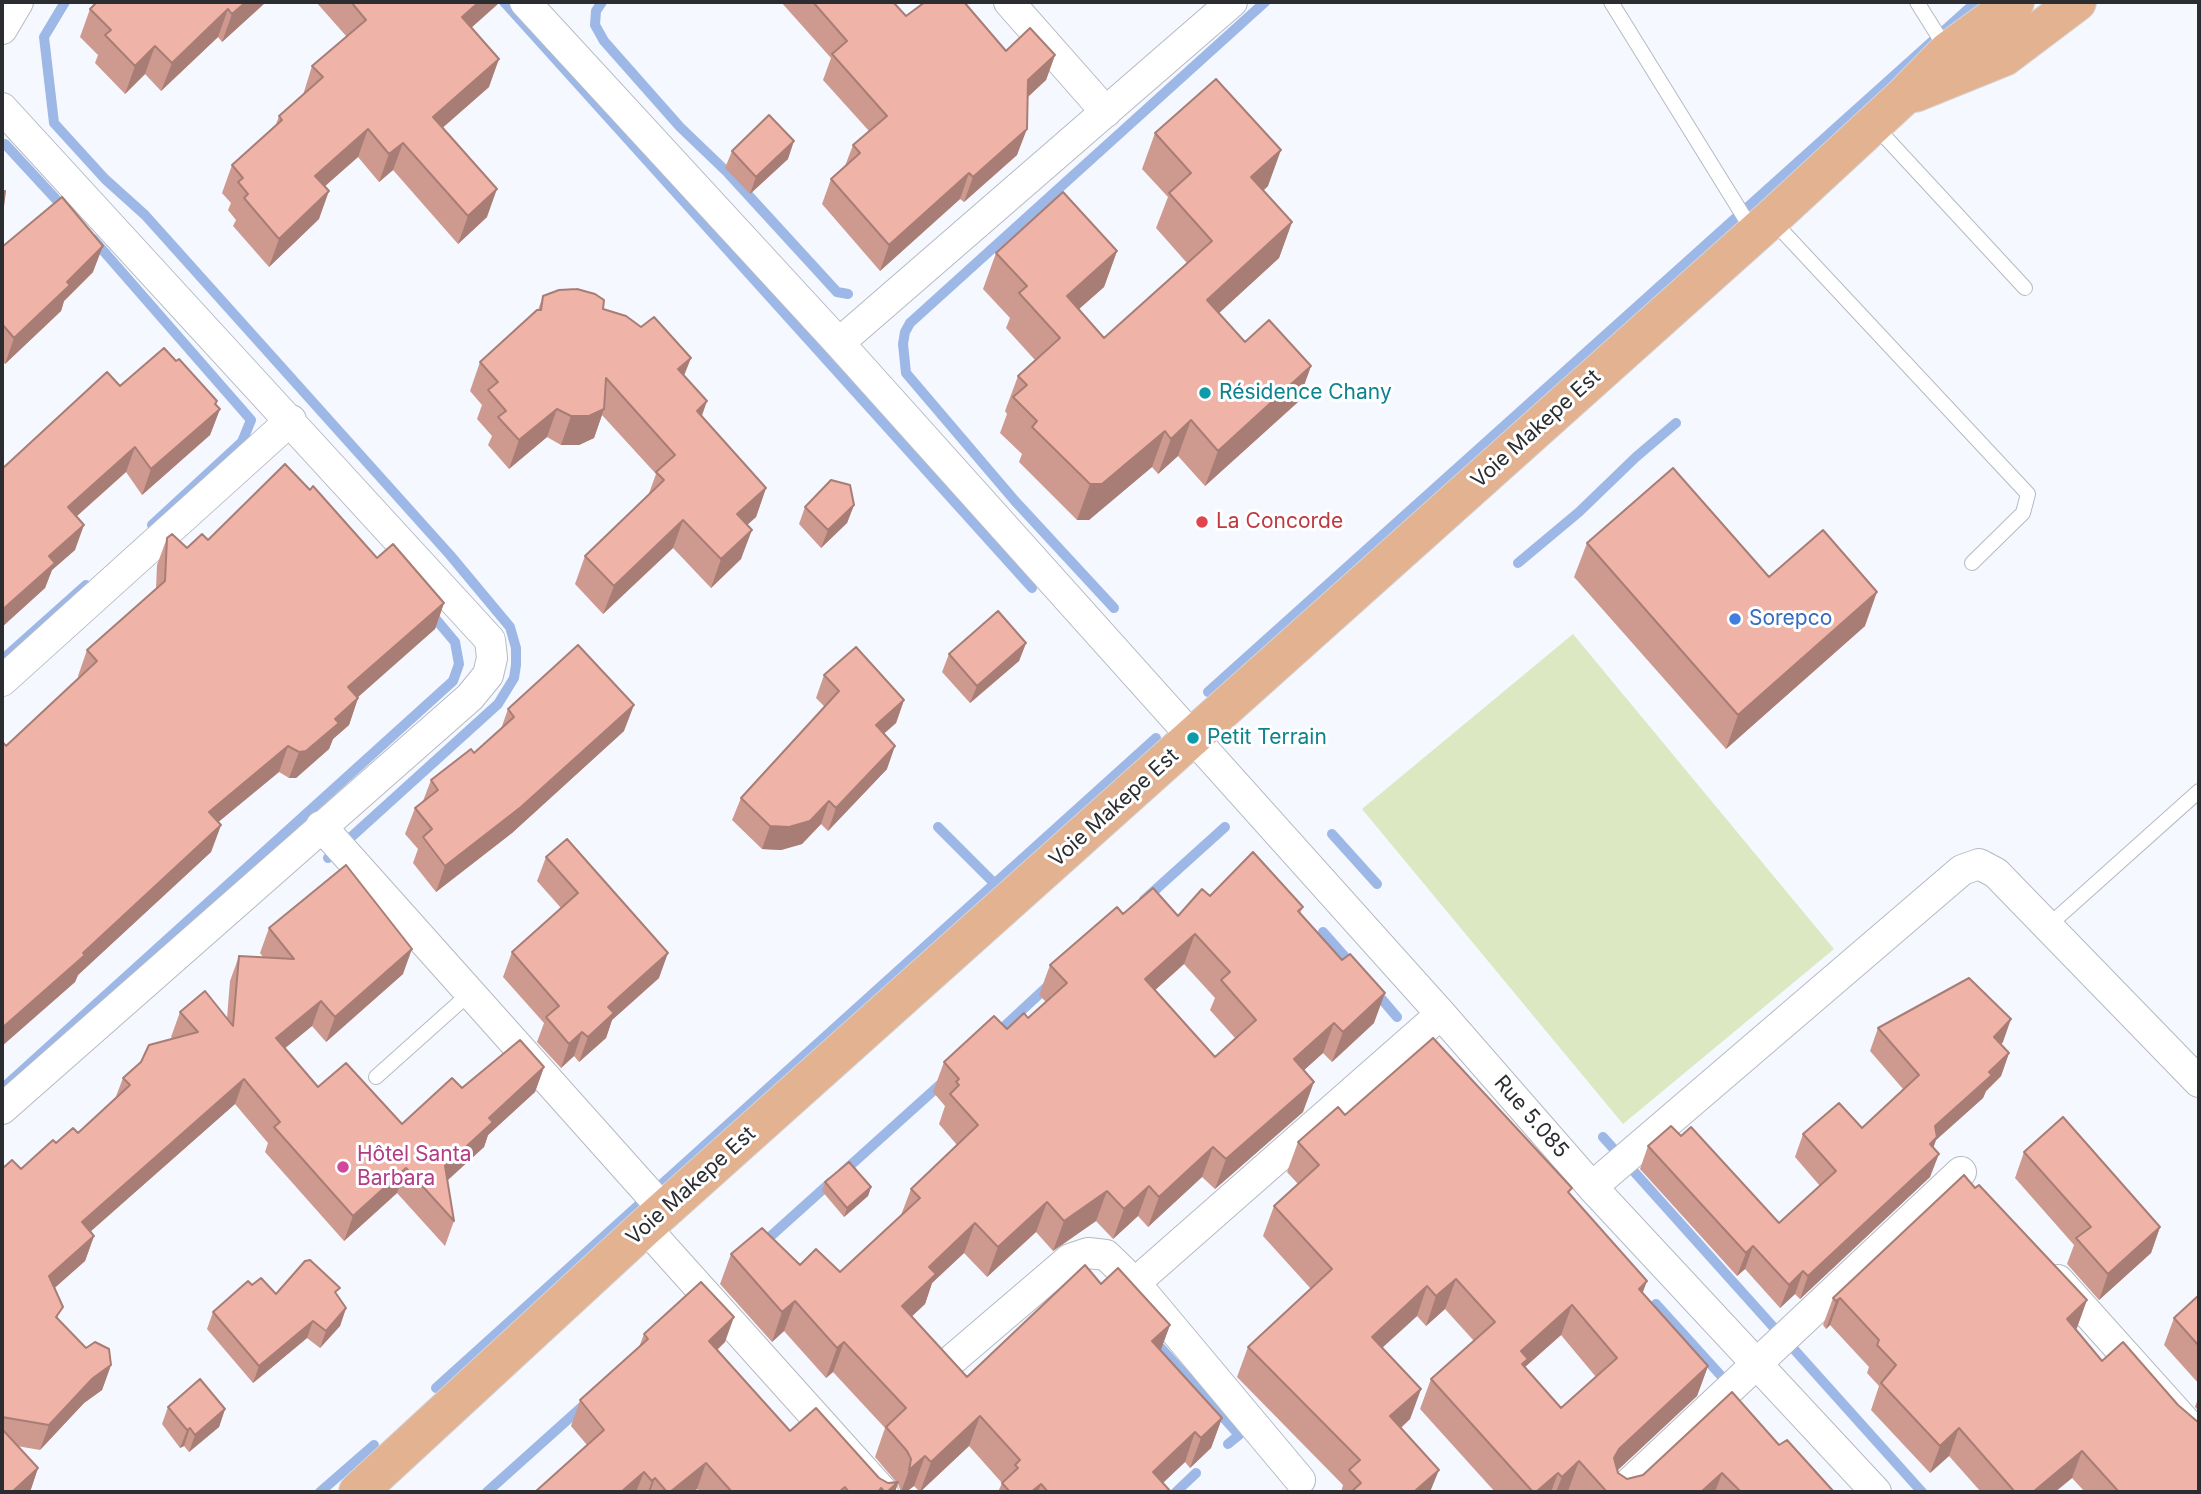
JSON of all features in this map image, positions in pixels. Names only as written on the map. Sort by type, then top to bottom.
[{"type":"main road","name":"Voie Makepe Est","points":[[358,1492],[654,1218],[1763,226],[1874,125],[1948,51],[2015,2]]},
{"type":"main road","name":"Voie Makepe Est","points":[[1903,97],[2004,57],[2077,2]]},
{"type":"street","points":[[2,29],[19,2]]},
{"type":"street","points":[[1009,2],[1106,112]]},
{"type":"street","points":[[839,344],[1233,2]]},
{"type":"street","name":"Rue 5.085","points":[[532,4],[1193,737],[1592,1187],[1876,1492]]},
{"type":"street","points":[[2,107],[490,640],[492,658],[488,675],[470,697],[2,1109]]},
{"type":"street","points":[[2,681],[290,420]]},
{"type":"street","points":[[321,826],[470,993],[883,1492]]},
{"type":"street","points":[[1592,1187],[1962,870],[1979,864],[1996,873],[2199,1082]]},
{"type":"street","points":[[1135,1283],[1441,1014]]},
{"type":"street","points":[[1620,1492],[1961,1174]]},
{"type":"street","points":[[953,1359],[1070,1259],[1088,1253],[1106,1255],[1135,1283],[1300,1480]]},
{"type":"street","points":[[2043,1264],[2199,1437]]},
{"type":"lane","points":[[1611,2],[1763,226],[2028,494],[2023,513],[1972,563]]},
{"type":"lane","points":[[1917,2],[1948,51]]},
{"type":"lane","points":[[1874,125],[2025,288]]},
{"type":"lane","points":[[2048,926],[2199,791]]},
{"type":"lane","points":[[376,1077],[470,993]]},
{"type":"green space","points":[[1573,634],[1834,949],[1623,1124],[1362,809]]},
{"type":"building","points":[[97,2],[246,2],[232,14],[228,9],[172,63],[155,46],[135,66],[105,35],[111,30],[90,9]]},
{"type":"building","points":[[351,2],[479,2],[462,17],[499,59],[433,117],[497,189],[468,216],[403,143],[389,154],[368,129],[315,176],[329,191],[279,239],[244,198],[248,194],[238,182],[243,178],[232,165],[282,120],[279,116],[323,77],[312,66],[366,20]]},
{"type":"building","points":[[813,2],[893,2],[906,16],[925,2],[964,2],[1006,51],[1030,28],[1055,55],[1028,80],[1027,129],[973,177],[969,173],[889,245],[831,179],[860,153],[853,145],[887,116],[832,54],[847,41]]},
{"type":"building","points":[[1216,79],[1281,150],[1251,177],[1292,222],[1207,300],[1245,342],[1269,320],[1311,366],[1218,451],[1191,420],[1171,439],[1165,431],[1102,484],[1090,484],[1032,427],[1037,421],[1013,397],[1027,385],[1018,376],[1060,338],[1019,293],[1027,286],[996,253],[1063,192],[1117,251],[1067,296],[1104,338],[1212,241],[1169,193],[1191,173],[1155,133]]},
{"type":"building","points":[[769,115],[794,141],[756,177],[732,151]]},
{"type":"building","points":[[5,191],[2,214],[2,192]]},
{"type":"building","points":[[62,197],[103,246],[67,282],[70,285],[14,338],[2,324],[2,247]]},
{"type":"building","points":[[577,289],[595,294],[604,300],[603,309],[626,316],[641,327],[654,317],[691,358],[678,369],[707,401],[697,411],[766,488],[737,514],[752,530],[721,559],[683,520],[614,586],[585,556],[664,480],[656,472],[675,455],[606,378],[604,409],[589,416],[571,416],[557,409],[519,440],[498,417],[506,411],[488,390],[498,382],[480,362],[537,310],[541,310],[543,296],[559,290]]},
{"type":"building","points":[[164,348],[176,361],[179,359],[217,401],[215,404],[220,409],[151,469],[135,447],[68,507],[84,525],[49,556],[55,563],[2,610],[2,469],[107,372],[120,386]]},
{"type":"building","points":[[285,464],[310,490],[313,486],[377,558],[393,544],[444,603],[348,687],[358,698],[335,719],[339,723],[306,751],[299,752],[288,746],[209,812],[221,825],[83,953],[85,955],[2,1028],[2,741],[6,746],[97,661],[87,650],[165,581],[167,538],[172,534],[187,548],[202,534],[208,540]]},
{"type":"building","name":"Sorepco","points":[[1673,468],[1769,577],[1823,530],[1877,592],[1738,715],[1587,543]]},
{"type":"building","points":[[831,480],[850,485],[854,505],[828,530],[805,507]]},
{"type":"building","points":[[998,611],[1026,643],[977,686],[949,654]]},
{"type":"building","points":[[578,645],[634,705],[521,807],[445,866],[423,837],[432,829],[415,808],[438,790],[431,780],[471,749],[474,753],[514,717],[508,709]]},
{"type":"building","points":[[856,647],[904,700],[876,725],[895,746],[836,808],[829,801],[810,821],[789,827],[770,826],[741,798],[839,691],[824,675]]},
{"type":"building","points":[[567,839],[668,953],[608,1007],[614,1013],[588,1037],[582,1032],[569,1044],[546,1017],[559,1006],[512,952],[578,893],[546,857]]},
{"type":"building","points":[[1253,852],[1303,907],[1298,911],[1342,960],[1350,954],[1385,993],[1343,1032],[1334,1023],[1294,1059],[1314,1082],[1226,1159],[1213,1147],[1159,1197],[1149,1186],[1124,1209],[1107,1191],[1064,1221],[1047,1202],[998,1247],[975,1223],[929,1267],[936,1274],[902,1306],[967,1377],[1085,1265],[1101,1284],[1118,1268],[1170,1325],[1152,1341],[1222,1418],[1201,1438],[1195,1432],[1153,1472],[1171,1492],[1048,1492],[1041,1484],[1031,1492],[1010,1492],[1002,1483],[1018,1468],[1015,1465],[1020,1460],[980,1416],[931,1462],[925,1456],[909,1470],[911,1459],[907,1451],[886,1427],[906,1408],[844,1342],[837,1348],[795,1301],[782,1312],[731,1254],[762,1228],[800,1265],[816,1249],[840,1272],[920,1198],[911,1189],[978,1125],[950,1094],[959,1085],[956,1082],[959,1079],[944,1062],[994,1016],[1007,1029],[1024,1013],[1028,1018],[1067,983],[1050,965],[1117,907],[1123,914],[1153,888],[1178,916],[1202,889],[1210,896]],"holes":[[[1195,934],[1230,972],[1221,980],[1256,1020],[1215,1057],[1145,979]]]},
{"type":"building","points":[[346,865],[412,949],[335,1017],[321,1001],[276,1038],[318,1087],[346,1063],[402,1124],[452,1078],[462,1088],[520,1040],[544,1067],[489,1118],[493,1122],[445,1166],[454,1221],[406,1168],[353,1216],[274,1127],[280,1122],[244,1079],[82,1222],[94,1236],[49,1276],[63,1307],[56,1317],[86,1348],[95,1342],[109,1349],[111,1365],[93,1378],[49,1425],[2,1417],[2,1169],[12,1160],[21,1169],[53,1140],[56,1143],[73,1128],[78,1133],[130,1085],[123,1078],[141,1062],[149,1045],[198,1032],[180,1012],[205,991],[233,1026],[239,956],[294,959],[269,928]]},
{"type":"building","points":[[1969,978],[2011,1019],[1994,1037],[2009,1053],[1989,1072],[1992,1075],[1935,1126],[1937,1137],[1930,1144],[1939,1154],[1808,1276],[1803,1271],[1789,1285],[1753,1246],[1746,1253],[1648,1146],[1671,1126],[1681,1136],[1691,1127],[1779,1223],[1836,1171],[1803,1134],[1839,1103],[1862,1128],[1919,1075],[1878,1028]]},
{"type":"building","points":[[1433,1038],[1572,1188],[1568,1192],[1647,1281],[1639,1289],[1708,1366],[1619,1449],[1614,1458],[1618,1473],[1627,1479],[1643,1475],[1732,1392],[1779,1445],[1787,1440],[1834,1492],[1741,1492],[1722,1473],[1701,1492],[1607,1492],[1579,1461],[1562,1477],[1558,1473],[1533,1492],[1431,1379],[1495,1322],[1456,1279],[1436,1296],[1427,1286],[1372,1337],[1421,1389],[1390,1416],[1439,1470],[1416,1490],[1418,1492],[1351,1492],[1361,1483],[1349,1470],[1360,1460],[1248,1347],[1332,1269],[1274,1206],[1319,1165],[1298,1142],[1338,1107],[1345,1115]],"holes":[[[1572,1305],[1617,1358],[1561,1408],[1522,1364],[1528,1359],[1521,1351]]]},
{"type":"building","points":[[2063,1117],[2160,1227],[2108,1274],[2076,1238],[2091,1227],[2024,1152]]},
{"type":"building","points":[[849,1162],[871,1187],[847,1208],[825,1182]]},
{"type":"building","points":[[1964,1175],[1975,1188],[1979,1185],[2087,1300],[2067,1319],[2102,1361],[2123,1342],[2178,1405],[2199,1423],[2199,1492],[2119,1492],[2082,1451],[2033,1492],[2015,1492],[1959,1428],[1940,1446],[1881,1383],[1896,1365],[1877,1345],[1879,1340],[1840,1298],[1836,1301],[1833,1298]]},
{"type":"building","points":[[310,1260],[340,1288],[335,1292],[346,1308],[326,1331],[313,1321],[259,1366],[213,1312],[248,1281],[252,1285],[261,1278],[276,1294],[305,1261]]},
{"type":"building","points":[[701,1282],[734,1317],[709,1341],[790,1431],[816,1408],[879,1478],[888,1483],[898,1482],[887,1492],[881,1488],[878,1492],[849,1492],[845,1487],[839,1492],[732,1492],[706,1463],[670,1492],[655,1478],[652,1481],[644,1472],[621,1492],[535,1492],[604,1430],[580,1400],[648,1339],[644,1334]]},
{"type":"building","points":[[2199,1295],[2199,1346],[2174,1318]]},
{"type":"building","points":[[200,1379],[225,1409],[195,1435],[190,1428],[187,1430],[168,1407]]},
{"type":"building","points":[[2,1429],[38,1468],[12,1492],[2,1492]]},
{"type":"waterway","points":[[65,2],[44,37],[54,123],[105,179],[145,215],[450,555],[510,627],[516,648],[514,678],[498,704],[328,858]]},
{"type":"waterway","points":[[504,2],[1032,588]]},
{"type":"waterway","points":[[602,2],[596,11],[595,25],[604,41],[680,127],[728,173],[837,292],[848,294]]},
{"type":"waterway","points":[[1114,608],[1015,501],[906,373],[903,344],[905,332],[910,323],[1265,2]]},
{"type":"waterway","points":[[1208,692],[1976,2]]},
{"type":"waterway","points":[[5,144],[65,209]]},
{"type":"waterway","points":[[93,239],[251,420],[242,442],[152,525]]},
{"type":"waterway","points":[[1518,563],[1579,512],[1676,423]]},
{"type":"waterway","points":[[2,660],[86,585]]},
{"type":"waterway","points":[[2,1089],[453,681],[459,664],[455,642],[429,611]]},
{"type":"waterway","points":[[436,1388],[1156,738]]},
{"type":"waterway","points":[[938,827],[996,885]]},
{"type":"waterway","points":[[1144,900],[1225,827]]},
{"type":"waterway","points":[[1332,834],[1377,884]]},
{"type":"waterway","points":[[1323,932],[1354,967]]},
{"type":"waterway","points":[[994,1036],[1049,985]]},
{"type":"waterway","points":[[1374,990],[1397,1017]]},
{"type":"waterway","points":[[843,1172],[943,1082]]},
{"type":"waterway","points":[[1603,1137],[1776,1330]]},
{"type":"waterway","points":[[762,1244],[831,1182]]},
{"type":"waterway","points":[[1656,1304],[1724,1379]]},
{"type":"waterway","points":[[1791,1346],[1922,1492]]},
{"type":"waterway","points":[[1161,1348],[1239,1435],[1228,1444]]},
{"type":"waterway","points":[[487,1492],[584,1405]]},
{"type":"waterway","points":[[320,1492],[374,1445]]},
{"type":"waterway","points":[[1176,1492],[1196,1473]]},
{"type":"place","name":"Résidence Chany","points":[[1205,393]]},
{"type":"place","name":"La Concorde","points":[[1202,522]]},
{"type":"place","name":"Sorepco","points":[[1735,619]]},
{"type":"place","name":"Petit Terrain","points":[[1193,738]]},
{"type":"place","name":"Hôtel Santa Barbara","points":[[343,1167]]}]
